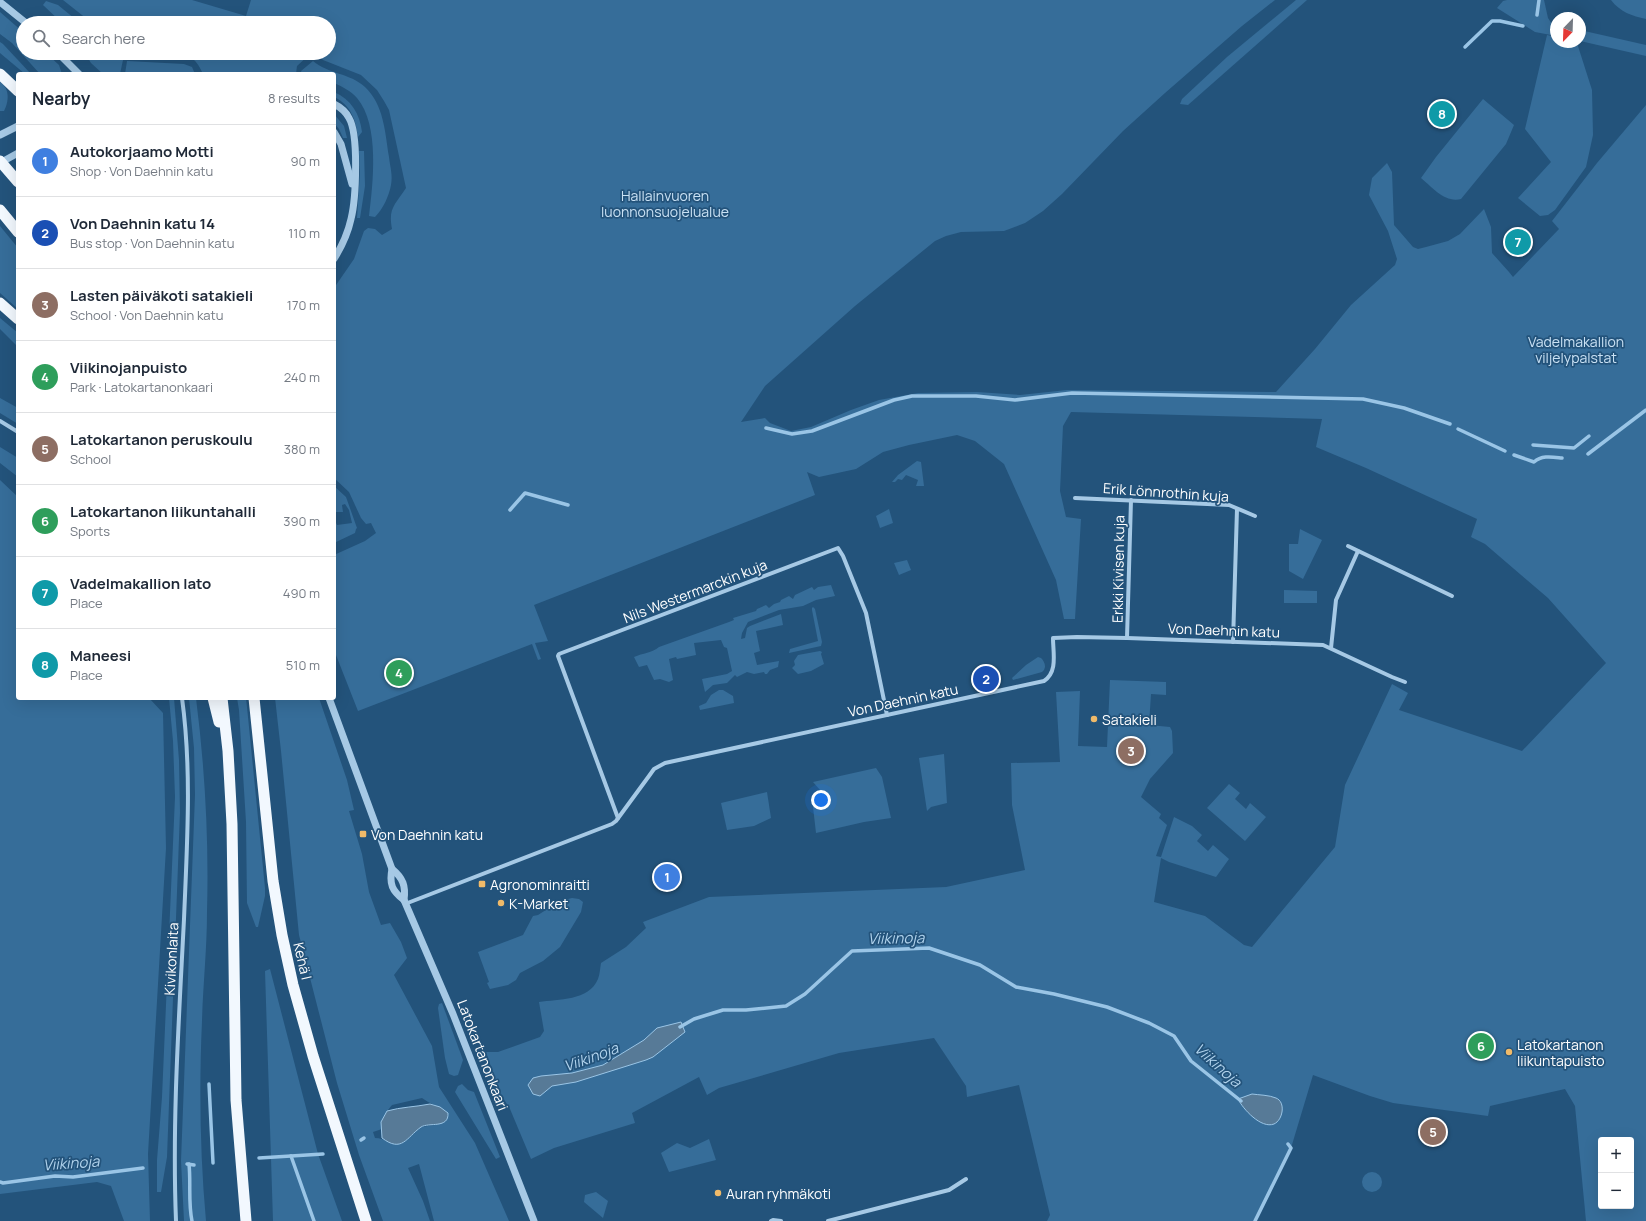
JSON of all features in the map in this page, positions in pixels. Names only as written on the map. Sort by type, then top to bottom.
[{"type":"highway","points":[[0,74],[16,89]]},
{"type":"highway","points":[[0,162],[16,180]]},
{"type":"highway","points":[[0,210],[16,230]]},
{"type":"highway","points":[[0,303],[16,317]]},
{"type":"highway","points":[[213,700],[228,751]]},
{"type":"highway","points":[[222,700],[228,751],[232,832],[236,1100],[246,1221]]},
{"type":"highway","name":"Kehä I","points":[[254,700],[273,881],[282,935],[293,985],[313,1056],[366,1221]]},
{"type":"street","points":[[0,2],[17,16]]},
{"type":"street","points":[[65,60],[77,72]]},
{"type":"street","points":[[336,105],[340,107],[350,119],[356,143],[354,192],[351,219],[342,246],[336,256]]},
{"type":"street","points":[[0,135],[16,127]]},
{"type":"street","points":[[336,136],[340,144],[354,192]]},
{"type":"street","points":[[0,162],[16,154]]},
{"type":"street","points":[[0,420],[16,431]]},
{"type":"street","name":"Erik Lönnrothin kuja","points":[[1075,498],[1229,504],[1255,516]]},
{"type":"street","name":"Erkki Kivisen kuja","points":[[1128,638],[1131,500]]},
{"type":"street","points":[[1233,642],[1237,509]]},
{"type":"street","points":[[1348,546],[1452,596]]},
{"type":"street","name":"Nils Westermarckin kuja","points":[[618,818],[575,704],[558,656],[559,654],[838,548],[843,556],[866,612],[887,715]]},
{"type":"street","points":[[1331,648],[1336,600],[1358,551]]},
{"type":"street","name":"Von Daehnin katu","points":[[404,902],[612,824],[654,770],[665,763],[1044,681],[1050,678],[1052,673],[1053,638],[1128,638],[1323,645],[1405,682]]},
{"type":"street","name":"Kivikonlaita","points":[[176,1221],[174,1155],[187,854],[188,782],[182,700]]},
{"type":"street","name":"Latokartanonkaari","points":[[330,700],[392,869],[400,876],[406,890],[404,902]]},
{"type":"street","name":"Latokartanonkaari","points":[[392,869],[390,880],[395,894],[404,902],[453,1014],[534,1221]]},
{"type":"street","points":[[828,1221],[949,1190],[966,1179]]},
{"type":"street","points":[[771,1221],[781,1221]]},
{"type":"green space","points":[[63,0],[192,0],[246,16],[83,16]]},
{"type":"green space","points":[[251,0],[1275,0],[1242,26],[1123,131],[1062,194],[1043,211],[1025,223],[1004,231],[961,232],[935,241],[855,306],[765,386],[741,422],[765,418],[770,423],[791,431],[811,427],[879,400],[918,393],[977,392],[1020,395],[1067,390],[1276,392],[1315,349],[1351,305],[1395,265],[1397,259],[1388,231],[1369,195],[1372,178],[1387,163],[1392,172],[1394,225],[1413,247],[1418,249],[1448,241],[1460,234],[1484,209],[1491,227],[1492,253],[1513,277],[1559,229],[1552,221],[1597,163],[1646,105],[1646,1221],[1586,1221],[1575,1106],[1565,1089],[1490,1106],[1488,1116],[1393,1103],[1313,1075],[1291,1148],[1255,1221],[1047,1221],[1050,1215],[1019,1085],[967,1097],[966,1086],[934,1038],[839,1053],[719,1088],[707,1095],[699,1077],[632,1113],[635,1123],[554,1148],[531,1159],[510,1109],[500,1093],[486,1052],[498,1052],[540,1037],[544,1031],[539,1002],[572,998],[588,991],[594,986],[598,979],[601,963],[626,947],[646,928],[643,922],[709,897],[946,887],[1025,870],[1012,805],[1011,763],[1060,762],[1056,692],[1080,691],[1078,746],[1107,747],[1110,680],[1166,682],[1166,695],[1151,694],[1149,725],[1170,727],[1172,731],[1173,753],[1150,779],[1141,797],[1161,814],[1159,818],[1167,825],[1156,856],[1161,857],[1174,817],[1192,826],[1202,835],[1197,841],[1208,851],[1213,845],[1229,859],[1216,877],[1161,858],[1154,902],[1205,916],[1244,945],[1252,947],[1335,847],[1345,785],[1392,684],[1408,693],[1399,710],[1522,751],[1606,663],[1548,598],[1485,544],[1471,537],[1477,519],[1366,468],[1316,447],[1322,419],[1071,412],[1063,426],[1060,491],[1066,517],[1081,519],[1075,619],[1064,619],[1056,580],[1004,464],[975,441],[957,435],[883,452],[856,469],[819,477],[807,472],[815,495],[534,605],[548,641],[535,643],[541,659],[538,660],[532,644],[358,711],[336,655],[336,554],[365,541],[376,533],[371,523],[366,524],[361,518],[349,492],[336,480],[336,285],[354,259],[364,231],[368,228],[375,229],[382,235],[392,229],[391,216],[393,207],[406,188],[389,110],[377,90],[361,75],[323,60],[336,60],[336,16],[246,16]]},
{"type":"green space","points":[[1296,0],[1307,0],[1188,105],[1180,104],[1182,99],[1227,57]]},
{"type":"green space","points":[[1544,0],[1550,21],[1550,35],[1535,32],[1497,8],[1503,1]]},
{"type":"green space","points":[[1611,0],[1646,0],[1646,19],[1627,13],[1618,8]]},
{"type":"green space","points":[[46,1],[58,5],[71,16],[55,16],[43,5]]},
{"type":"green space","points":[[0,12],[16,26],[16,47],[0,34]]},
{"type":"green space","points":[[1586,31],[1646,45],[1646,56],[1586,42]]},
{"type":"green space","points":[[1547,35],[1550,36],[1550,48],[1579,48],[1592,90],[1593,135],[1586,167],[1555,210],[1548,215],[1540,216],[1518,198],[1551,162],[1525,129]]},
{"type":"green space","points":[[0,42],[29,72],[23,72],[0,53]]},
{"type":"green space","points":[[27,60],[54,60],[59,65],[61,72],[38,72]]},
{"type":"green space","points":[[89,60],[123,60],[120,72],[101,72]]},
{"type":"green space","points":[[193,60],[303,60],[297,66],[296,72],[202,72],[197,63]]},
{"type":"green space","points":[[127,61],[184,64],[192,67],[194,72],[125,72]]},
{"type":"green space","points":[[313,61],[325,69],[334,72],[301,72]]},
{"type":"green space","points":[[336,73],[353,79],[365,87],[376,102],[383,119],[392,181],[389,194],[381,210],[375,217],[369,216],[373,155],[369,123],[357,98],[336,84]]},
{"type":"green space","points":[[0,82],[6,88],[8,95],[4,111],[0,111]]},
{"type":"green space","points":[[336,93],[350,103],[357,113],[362,132],[358,137],[352,114],[340,100],[336,98]]},
{"type":"green space","points":[[1483,99],[1514,125],[1506,144],[1461,199],[1455,200],[1444,197],[1421,178]]},
{"type":"green space","points":[[336,116],[344,126],[347,138],[343,138],[336,125]]},
{"type":"green space","points":[[359,151],[364,151],[365,186],[360,218],[357,218],[360,171]]},
{"type":"green space","points":[[0,226],[16,246],[16,307],[0,293]]},
{"type":"green space","points":[[0,318],[16,331],[16,345],[0,329]]},
{"type":"green space","points":[[0,398],[16,407],[16,423],[0,413]]},
{"type":"green space","points":[[0,447],[16,457],[16,475],[0,463]]},
{"type":"green space","points":[[917,461],[921,462],[924,486],[916,486],[918,480],[906,475],[902,480],[898,479],[895,482],[892,482],[898,475]]},
{"type":"green space","points":[[0,480],[16,495],[16,700],[151,700],[163,713],[166,848],[148,1154],[150,1221],[124,1221],[111,1186],[97,1182],[0,1194]]},
{"type":"green space","points":[[336,488],[346,497],[357,528],[355,533],[336,542],[336,523],[337,525],[352,523],[349,510],[345,504],[342,505],[343,512],[336,512]]},
{"type":"green space","points":[[889,509],[893,523],[880,528],[876,516]]},
{"type":"green space","points":[[1300,529],[1322,540],[1303,579],[1289,571],[1289,544],[1298,544]]},
{"type":"green space","points":[[907,560],[911,570],[899,575],[894,563]]},
{"type":"green space","points":[[831,585],[835,596],[816,600],[803,606],[779,610],[748,622],[742,633],[741,639],[745,638],[747,628],[750,626],[781,614],[783,625],[756,631],[760,651],[754,653],[757,665],[779,661],[778,667],[770,670],[767,674],[764,672],[754,674],[747,672],[737,677],[735,675],[727,683],[713,685],[705,692],[702,679],[727,674],[732,671],[727,648],[724,647],[721,640],[694,643],[696,655],[669,659],[673,680],[669,682],[660,679],[654,680],[647,665],[639,667],[634,657],[729,622],[734,620],[733,618],[756,611],[757,609],[766,605],[769,608],[789,596],[793,599],[795,595],[812,587],[814,590],[818,587]]},
{"type":"green space","points":[[1284,590],[1317,591],[1317,603],[1284,603]]},
{"type":"green space","points":[[813,607],[815,609],[822,642],[821,646],[789,653],[790,649],[818,641],[812,610]]},
{"type":"green space","points":[[820,651],[822,652],[821,654],[824,664],[811,671],[798,674],[792,668],[795,665],[794,661],[798,655]]},
{"type":"green space","points":[[1038,657],[1041,658],[1044,663],[1045,669],[1042,672],[1013,680],[1012,678],[1026,665]]},
{"type":"green space","points":[[719,690],[723,690],[733,696],[734,703],[700,710],[699,706],[706,703],[711,695]]},
{"type":"green space","points":[[169,700],[174,700],[179,760],[180,812],[167,1157],[161,1192],[157,1192],[157,1160],[162,1097],[175,797],[173,741]]},
{"type":"green space","points":[[189,700],[196,700],[202,751],[207,832],[207,926],[200,1096],[202,1171],[206,1221],[184,1221],[181,1161],[195,795],[194,748]]},
{"type":"green space","points":[[237,700],[246,700],[265,888],[265,896],[258,927],[256,927],[247,903],[246,822]]},
{"type":"green space","points":[[275,700],[320,700],[347,780],[354,810],[349,811],[362,854],[369,892],[381,925],[390,923],[401,942],[407,958],[394,975],[432,1046],[439,1087],[475,1143],[509,1221],[434,1221],[419,1164],[408,1168],[423,1201],[430,1221],[383,1221],[359,1155],[337,1083],[299,935]],"holes":[[[422,1098],[446,1112],[435,1125],[421,1127],[401,1144],[375,1138],[373,1132],[382,1129],[384,1116],[392,1105]]]},
{"type":"green space","points":[[944,754],[947,803],[931,807],[927,811],[919,758]]},
{"type":"green space","points":[[876,768],[882,777],[891,818],[864,822],[816,833],[813,807],[823,805],[820,790],[813,782]]},
{"type":"green space","points":[[1229,784],[1240,793],[1235,799],[1246,809],[1250,803],[1266,817],[1245,841],[1207,808]]},
{"type":"green space","points":[[767,792],[771,818],[754,826],[727,830],[721,803]]},
{"type":"green space","points":[[572,898],[579,899],[583,902],[581,912],[560,947],[543,961],[520,973],[516,980],[508,985],[490,989],[487,983],[489,982],[478,952],[523,935],[533,916],[538,915],[560,901]]},
{"type":"green space","points":[[270,969],[318,1154],[342,1221],[273,1221],[265,971]]},
{"type":"green space","points":[[442,1003],[463,1060],[458,1075],[454,1076],[449,1074],[445,1058],[438,1008],[439,1004]]},
{"type":"green space","points":[[462,1084],[468,1090],[474,1092],[500,1157],[496,1159],[455,1092],[458,1086]]},
{"type":"green space","points":[[709,1139],[716,1160],[669,1172],[661,1153],[677,1143],[690,1148]]},
{"type":"green space","points":[[1372,1172],[1379,1175],[1382,1182],[1379,1189],[1372,1192],[1365,1189],[1362,1182],[1365,1175]]},
{"type":"green space","points":[[596,1192],[608,1201],[603,1218],[584,1202],[585,1195]]},
{"type":"shaded area","points":[[681,1022],[685,1032],[653,1057],[646,1060],[576,1082],[552,1086],[540,1096],[533,1094],[528,1085],[533,1078],[572,1073],[603,1065],[644,1040],[657,1028]]},
{"type":"shaded area","points":[[1252,1094],[1270,1096],[1279,1100],[1282,1111],[1280,1119],[1277,1122],[1269,1125],[1264,1124],[1248,1113],[1238,1099]]},
{"type":"shaded area","points":[[430,1104],[440,1107],[448,1113],[445,1121],[438,1124],[421,1127],[399,1144],[394,1144],[382,1138],[381,1122],[387,1111]]},
{"type":"waterway","points":[[1537,15],[1539,0]]},
{"type":"waterway","points":[[1465,47],[1492,21],[1500,21],[1523,26]]},
{"type":"waterway","points":[[766,428],[792,434],[812,431],[894,400],[912,396],[976,396],[1015,400],[1072,393],[1363,399],[1404,408],[1450,424]]},
{"type":"waterway","points":[[1588,454],[1646,410]]},
{"type":"waterway","points":[[1458,429],[1505,451]]},
{"type":"waterway","points":[[1533,445],[1574,448],[1589,436]]},
{"type":"waterway","points":[[1514,455],[1534,462],[1544,457],[1562,458]]},
{"type":"waterway","points":[[510,510],[525,493],[568,505]]},
{"type":"waterway","name":"Viikinoja","points":[[680,1027],[694,1019],[723,1010],[746,1010],[786,1006],[805,994],[852,951],[929,948],[980,965],[1016,987],[1054,994],[1107,1007],[1149,1023],[1174,1036],[1191,1061],[1241,1101]]},
{"type":"waterway","points":[[209,1084],[213,1163]]},
{"type":"waterway","name":"Viikinoja","points":[[1255,1221],[1291,1148],[1288,1144]]},
{"type":"waterway","name":"Viikinoja","points":[[259,1158],[323,1154]]},
{"type":"waterway","points":[[291,1156],[314,1221]]},
{"type":"waterway","name":"Viikinoja","points":[[187,1164],[194,1165]]},
{"type":"waterway","points":[[189,1164],[190,1207],[192,1221]]},
{"type":"waterway","name":"Viikinoja","points":[[0,1182],[3,1183],[55,1176],[73,1177],[143,1168]]},
{"type":"place","name":"Maneesi","points":[[1442,114]]},
{"type":"place","name":"Vadelmakallion lato","points":[[1518,242]]},
{"type":"place","name":"Viikinojanpuisto","points":[[399,673]]},
{"type":"place","name":"Von Daehnin katu 14","points":[[986,679]]},
{"type":"place","name":"Satakieli","points":[[1094,719]]},
{"type":"place","name":"Lasten päiväkoti satakieli","points":[[1131,751]]},
{"type":"place","name":"Von Daehnin katu","points":[[363,834]]},
{"type":"place","name":"Autokorjaamo Motti","points":[[667,877]]},
{"type":"place","name":"Agronominraitti","points":[[482,884]]},
{"type":"place","name":"K-Market","points":[[501,903]]},
{"type":"place","name":"Latokartanon liikuntahalli","points":[[1481,1046]]},
{"type":"place","name":"Latokartanon liikuntapuisto","points":[[1509,1052]]},
{"type":"place","name":"Latokartanon peruskoulu","points":[[1433,1132]]},
{"type":"place","name":"Auran ryhmäkoti","points":[[718,1193]]},
{"type":"park label","name":"Hallainvuoren luonnonsuojelualue","points":[[665,204]]},
{"type":"park label","name":"Vadelmakallion viljelypalstat","points":[[1576,350]]}]
